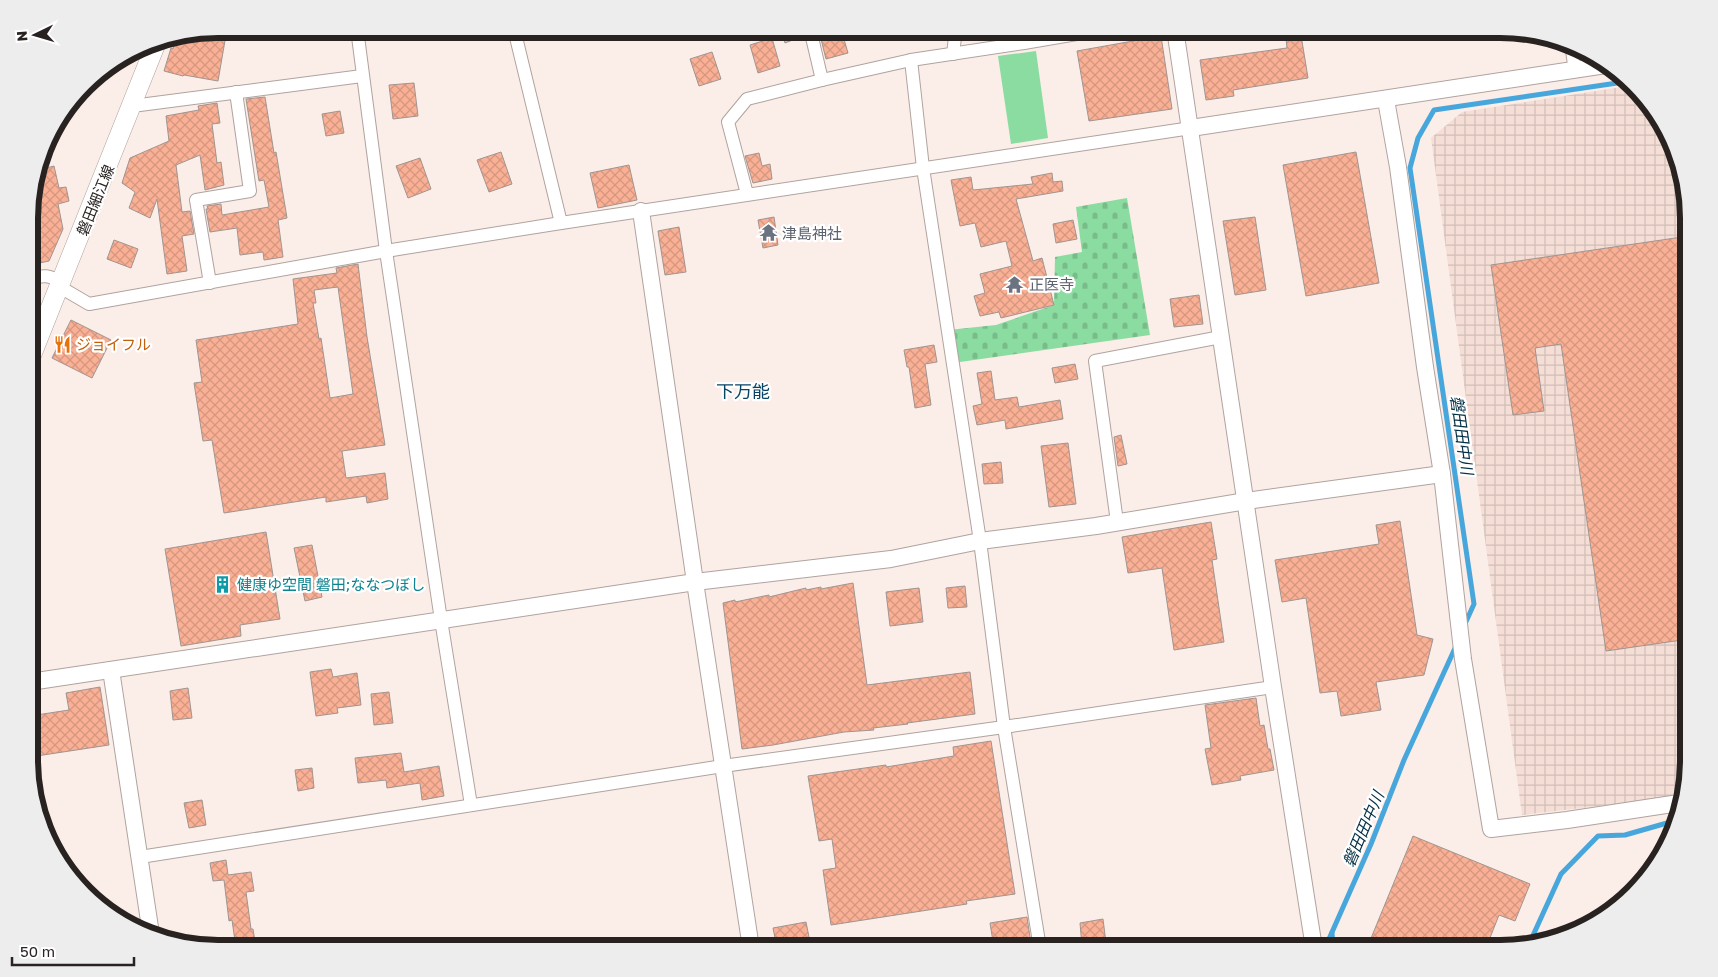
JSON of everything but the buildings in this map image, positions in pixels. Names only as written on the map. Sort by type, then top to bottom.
[{"type":"main road","name":"磐田細江線","points":[[38,340],[154,49]]},
{"type":"street","points":[[358,38],[386,251],[441,620],[471,805]]},
{"type":"street","points":[[516,38],[561,223]]},
{"type":"street","points":[[812,38],[822,80]]},
{"type":"street","points":[[953,54],[955,38]]},
{"type":"street","points":[[1024,38],[1024,44]]},
{"type":"street","points":[[747,194],[728,122],[747,99],[911,60],[1057,38]]},
{"type":"street","points":[[1176,38],[1313,940]]},
{"type":"street","points":[[1572,52],[1575,71]]},
{"type":"street","points":[[911,60],[923,168],[980,541],[1004,728],[1039,940]]},
{"type":"street","points":[[38,276],[50,276],[89,304],[386,251],[561,223],[1598,67]]},
{"type":"street","points":[[132,106],[362,76]]},
{"type":"street","points":[[210,282],[196,200],[250,191],[236,92]]},
{"type":"street","points":[[1386,100],[1398,167],[1424,367],[1442,474],[1463,659],[1491,829],[1567,820],[1675,803]]},
{"type":"street","points":[[641,211],[695,582],[751,940]]},
{"type":"street","points":[[1117,522],[1095,362],[1221,337]]},
{"type":"street","points":[[38,681],[695,582],[891,559],[980,541],[1442,474]]},
{"type":"street","points":[[112,670],[150,926]]},
{"type":"street","points":[[140,857],[723,766],[1004,728],[1273,687]]},
{"type":"shaded area","points":[[1624,87],[1650,118],[1662,138],[1671,160],[1680,206],[1680,771],[1677,793],[1658,799],[1522,815],[1431,138],[1462,112]]},
{"type":"green space","points":[[1036,51],[1048,138],[1011,144],[998,56]]},
{"type":"green space","points":[[1127,198],[1150,335],[953,363],[948,330],[996,325],[1054,305],[1055,257],[1082,252],[1076,207]]},
{"type":"waterway","name":"磐田田中川","points":[[1464,626],[1474,604],[1410,168],[1418,138],[1434,110],[1620,83]]},
{"type":"waterway","name":"磐田田中川","points":[[1329,940],[1371,844],[1404,760],[1456,646]]},
{"type":"waterway","points":[[1533,936],[1561,874],[1598,836],[1625,835],[1669,822]]},
{"type":"waterway","name":"磐田田中川","points":[[1332,933],[1332,940]]},
{"type":"place","name":"津島神社","points":[[768,233]]},
{"type":"place","name":"正医寺","points":[[1015,284]]},
{"type":"place","name":"ジョイフル","points":[[62,344]]},
{"type":"place","name":"健康ゆ空間 磐田;ななつぼし","points":[[223,584]]},
{"type":"district","name":"下万能","points":[[743,391]]}]
